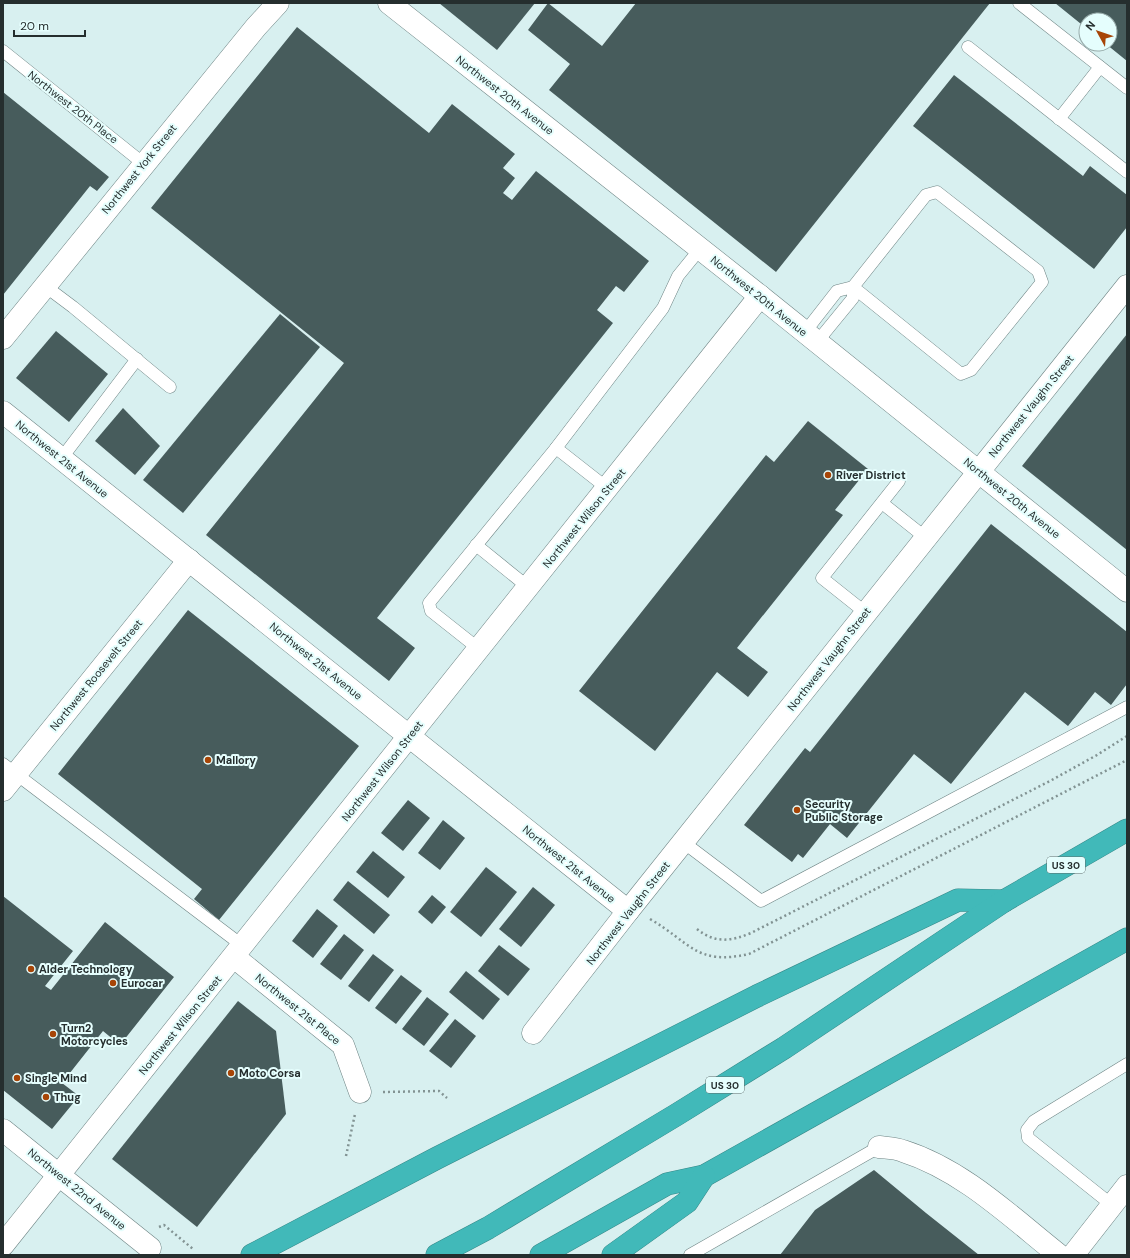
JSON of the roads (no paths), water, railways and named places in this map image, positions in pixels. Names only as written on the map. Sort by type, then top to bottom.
[{"type":"highway","name":"US 30","points":[[437,1255],[488,1228],[608,1157],[784,1048],[1004,901],[1127,830]]},
{"type":"highway","points":[[252,1255],[444,1155],[757,996],[958,900],[1004,901]]},
{"type":"highway","points":[[541,1255],[667,1184],[704,1176],[1127,939]]},
{"type":"highway","points":[[613,1255],[687,1202],[704,1176]]},
{"type":"street","name":"Northwest York Street","points":[[3,338],[256,27],[278,3]]},
{"type":"street","name":"Northwest 20th Avenue","points":[[389,3],[760,296],[1127,590]]},
{"type":"street","name":"Northwest Vaughn Street","points":[[533,1033],[628,911],[1127,286]]},
{"type":"street","name":"Northwest Wilson Street","points":[[3,1245],[60,1176],[760,296]]},
{"type":"street","name":"Northwest 21st Avenue","points":[[3,412],[628,911]]},
{"type":"street","name":"Northwest Roosevelt Street","points":[[7,776],[189,560]]},
{"type":"street","name":"Northwest 21st Place","points":[[239,951],[343,1045],[360,1092]]},
{"type":"street","name":"Northwest 22nd Avenue","points":[[3,1130],[150,1248]]},
{"type":"street","points":[[879,1147],[902,1150],[923,1159],[972,1187],[1059,1255]]},
{"type":"street","points":[[1073,1255],[1127,1186]]},
{"type":"lane","points":[[1019,3],[1127,88]]},
{"type":"lane","points":[[968,47],[1127,172]]},
{"type":"lane","name":"Northwest 20th Place","points":[[3,51],[144,164]]},
{"type":"lane","points":[[1059,119],[1100,67]]},
{"type":"lane","points":[[811,337],[836,291],[852,287],[926,195],[937,192],[1038,270],[1042,282],[971,370],[961,374],[852,287]]},
{"type":"lane","points":[[479,649],[431,611],[429,603],[556,448],[663,308],[678,276],[700,249]]},
{"type":"lane","points":[[45,286],[73,307],[170,387]]},
{"type":"lane","points":[[811,337],[853,298],[852,287]]},
{"type":"lane","points":[[61,459],[137,359]]},
{"type":"lane","points":[[556,448],[607,488]]},
{"type":"lane","points":[[866,613],[822,578],[899,481]]},
{"type":"lane","points":[[882,503],[926,538]]},
{"type":"lane","points":[[476,545],[528,587]]},
{"type":"lane","points":[[683,842],[761,901],[1127,707]]},
{"type":"lane","points":[[7,776],[239,951]]},
{"type":"lane","points":[[1112,1205],[1028,1138],[1027,1130],[1034,1121],[1127,1064]]},
{"type":"lane","points":[[690,1255],[879,1147]]},
{"type":"place","name":"River District","points":[[828,475]]},
{"type":"place","name":"Mallory","points":[[208,760]]},
{"type":"place","name":"Security Public Storage","points":[[797,810]]},
{"type":"place","name":"Alder Technology","points":[[31,969]]},
{"type":"place","name":"Eurocar","points":[[113,983]]},
{"type":"place","name":"Turn2 Motorcycles","points":[[53,1034]]},
{"type":"place","name":"Moto Corsa","points":[[231,1073]]},
{"type":"place","name":"Single Mind","points":[[17,1078]]},
{"type":"place","name":"Thug","points":[[46,1097]]}]
